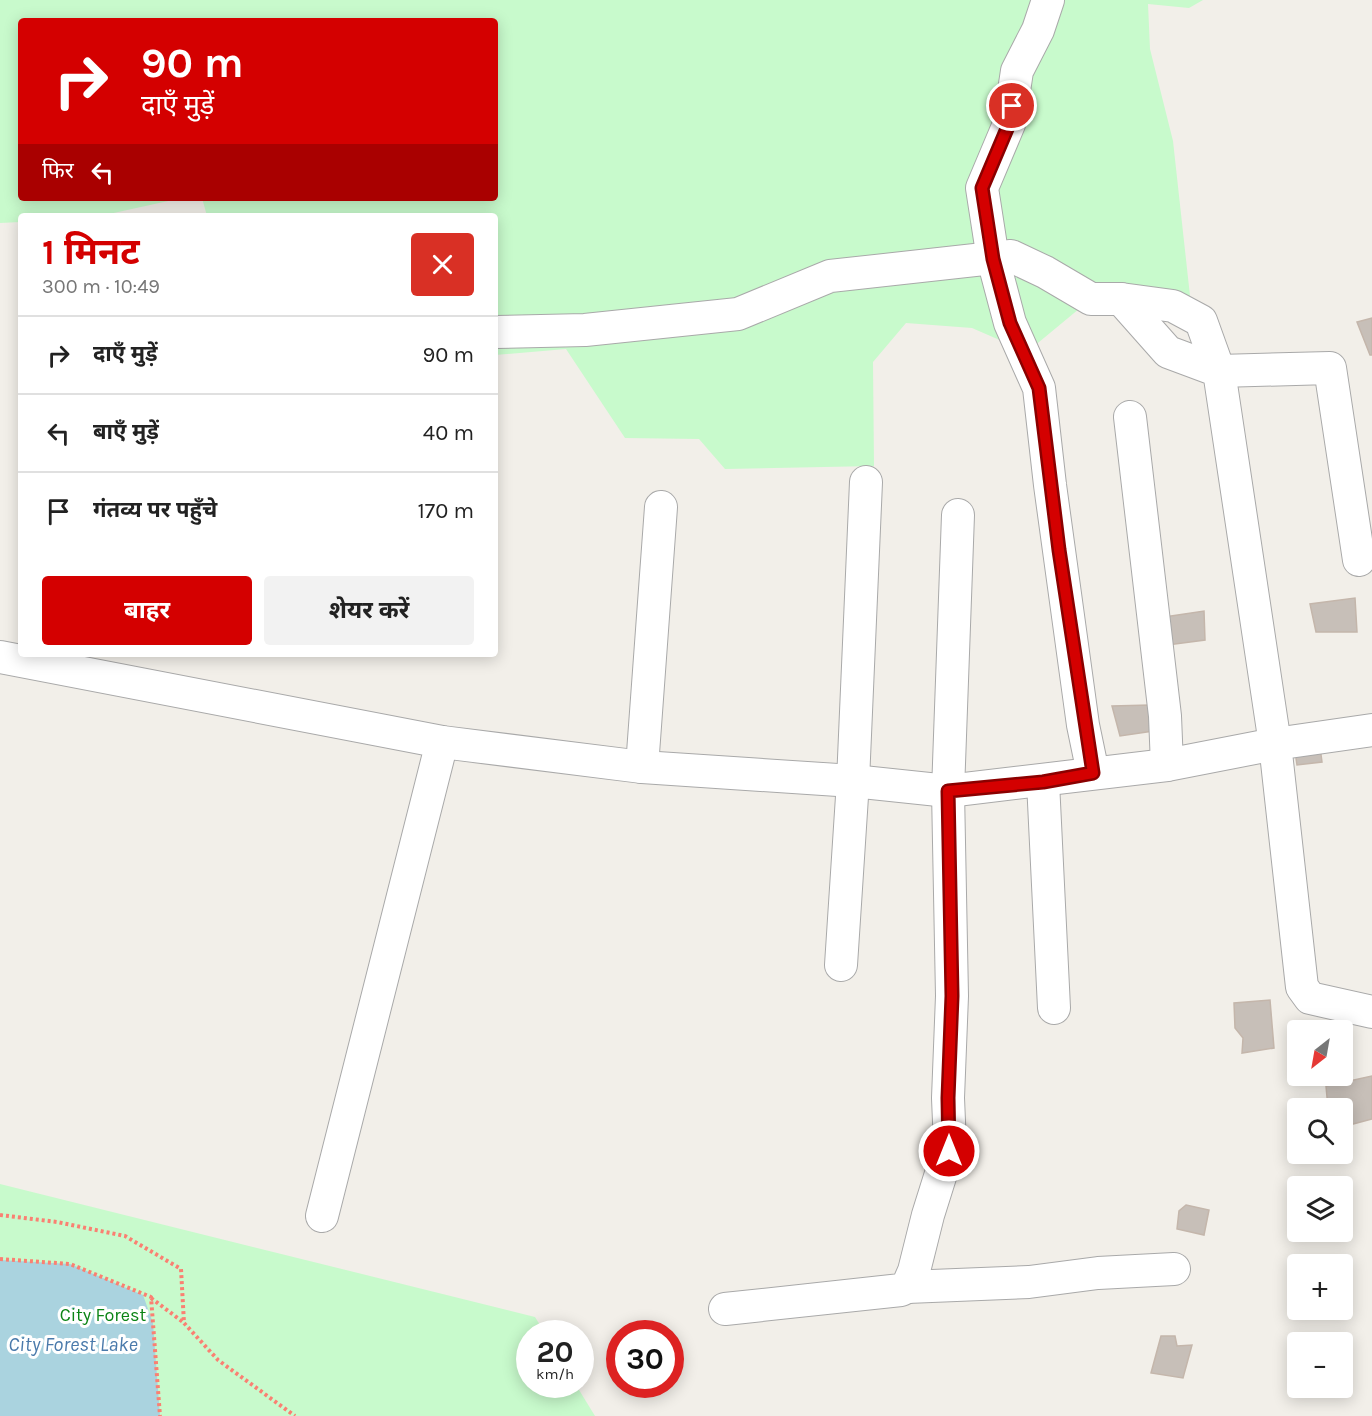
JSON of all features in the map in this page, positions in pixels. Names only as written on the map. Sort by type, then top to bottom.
[{"type":"street","points":[[1048,0],[1038,30],[1017,71],[1009,124],[982,188],[993,259],[1010,323],[1039,388],[1083,725],[1093,773]]},
{"type":"street","points":[[498,332],[585,330],[738,314],[830,276],[1011,256],[1045,272],[1091,299],[1122,299],[1173,306],[1201,321],[1220,370],[1275,744],[1302,987],[1310,998],[1372,1012]]},
{"type":"street","points":[[1122,299],[1168,352],[1220,370],[1330,369],[1359,560]]},
{"type":"street","points":[[1130,417],[1165,716],[1167,765]]},
{"type":"street","points":[[841,965],[854,781],[866,482]]},
{"type":"street","points":[[642,767],[661,507]]},
{"type":"street","points":[[907,1287],[914,1272],[928,1215],[950,1145],[948,1098],[952,996],[948,791],[958,515]]},
{"type":"street","points":[[0,657],[94,665],[442,742],[642,767],[854,781],[948,791],[1043,782],[1093,773],[1167,765],[1275,744],[1372,730]]},
{"type":"street","points":[[322,1216],[442,742]]},
{"type":"street","points":[[1043,782],[1054,1008]]},
{"type":"street","points":[[725,1309],[894,1291],[907,1287],[1029,1282],[1098,1273],[1174,1269]]},
{"type":"path","points":[[0,1215],[57,1222],[125,1236],[181,1269],[184,1323]]},
{"type":"path","points":[[0,1259],[70,1264],[151,1298],[184,1323],[218,1360],[295,1416]]},
{"type":"path","points":[[151,1298],[160,1416]]},
{"type":"green space","points":[[0,0],[1203,0],[1189,8],[1148,4],[1150,49],[1173,141],[1192,314],[1091,299],[1027,352],[972,328],[906,323],[873,362],[874,466],[725,469],[699,439],[625,438],[566,349],[498,355],[498,213],[206,213],[203,201],[498,201],[498,18],[18,18],[18,201],[168,201],[114,213],[18,213],[18,222],[0,223]]},
{"type":"green space","name":"City Forest","points":[[0,1184],[535,1317],[537,1320],[516,1320],[516,1398],[584,1398],[595,1416],[0,1416]]},
{"type":"water","name":"City Forest Lake","points":[[0,1260],[70,1264],[143,1295],[153,1323],[160,1416],[0,1416]]},
{"type":"building","points":[[1372,318],[1372,355],[1370,355],[1357,322]]},
{"type":"building","points":[[1355,598],[1357,632],[1316,632],[1310,604]]},
{"type":"building","points":[[1204,611],[1205,640],[1160,646],[1158,618]]},
{"type":"building","points":[[1150,705],[1153,731],[1120,736],[1112,706]]},
{"type":"building","points":[[1320,747],[1322,762],[1297,765],[1295,751]]},
{"type":"building","points":[[1270,1000],[1274,1048],[1242,1053],[1243,1038],[1235,1028],[1234,1003]]},
{"type":"building","points":[[1372,1076],[1372,1119],[1353,1124],[1353,1098],[1327,1098],[1326,1086],[1353,1086],[1353,1080]]},
{"type":"building","points":[[1186,1205],[1209,1210],[1204,1235],[1177,1229],[1179,1211]]},
{"type":"building","points":[[1161,1336],[1175,1336],[1177,1346],[1192,1345],[1183,1378],[1151,1373]]},
{"type":"route","points":[[949,1151],[948,1098],[952,996],[948,791],[1043,782],[1093,773],[1083,725],[1039,388],[1010,323],[993,259],[982,188],[1009,124],[1012,106]]}]
